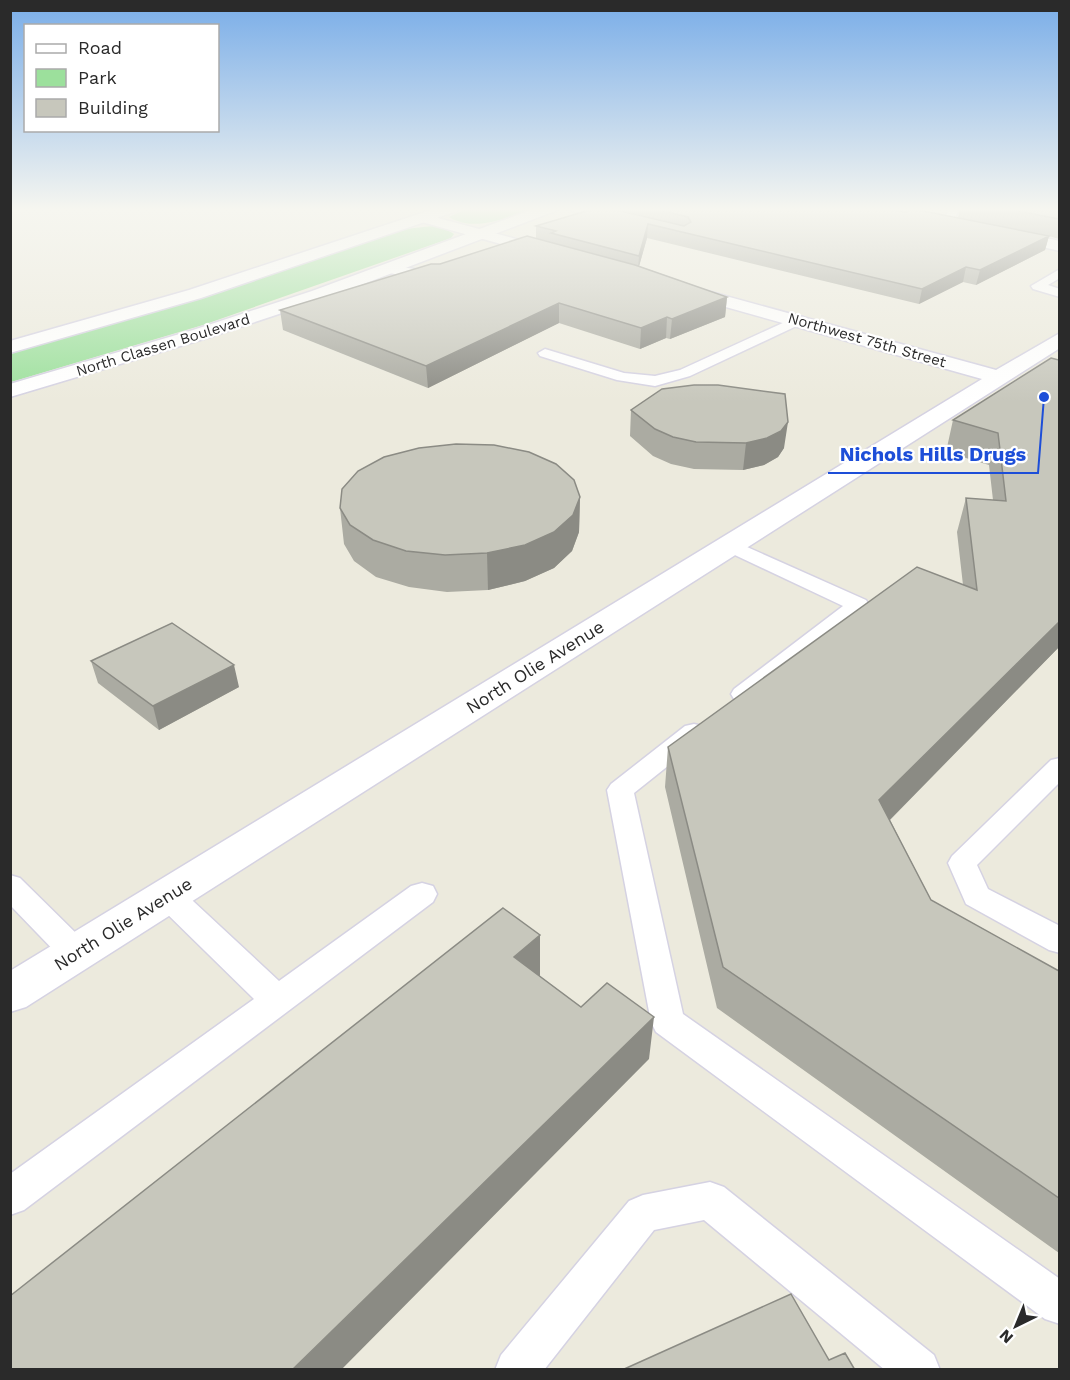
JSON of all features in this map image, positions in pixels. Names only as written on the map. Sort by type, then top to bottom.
[{"type":"street","points":[[10,347],[195,294],[260,272]]},
{"type":"street","name":"North Classen Boulevard","points":[[10,391],[200,334],[377,272]]},
{"type":"street","name":"Northwest 75th Street","points":[[662,283],[999,377]]},
{"type":"street","name":"North Olie Avenue","points":[[10,994],[1059,339]]},
{"type":"lane","points":[[408,272],[423,276],[447,274]]},
{"type":"lane","points":[[1059,273],[1037,286],[1059,293]]},
{"type":"lane","points":[[545,353],[622,377],[655,381],[684,373],[798,320]]},
{"type":"lane","points":[[729,545],[858,605],[620,790],[668,1022],[1059,1304]]},
{"type":"lane","points":[[1059,766],[962,862],[977,896],[1059,941]]},
{"type":"lane","points":[[10,886],[76,953]]},
{"type":"lane","points":[[10,1197],[422,894]]},
{"type":"lane","points":[[168,896],[277,1000]]},
{"type":"lane","points":[[516,1370],[643,1214],[710,1200],[919,1370]]},
{"type":"green space","points":[[275,272],[353,272],[203,325],[11,382],[11,351],[199,298]]},
{"type":"building","points":[[403,272],[656,272],[727,297],[672,319],[667,317],[641,328],[559,303],[426,366],[280,310]]},
{"type":"building","points":[[852,272],[955,272],[922,289]]},
{"type":"building","points":[[1051,358],[1059,360],[1059,622],[879,800],[931,900],[1059,971],[1059,1198],[723,967],[668,747],[917,567],[977,590],[966,498],[1006,501],[998,433],[953,420]]},
{"type":"building","points":[[718,385],[785,394],[788,422],[781,431],[767,438],[746,443],[696,442],[673,437],[655,429],[631,410],[662,389]]},
{"type":"building","points":[[456,444],[494,445],[529,452],[556,464],[574,480],[580,497],[573,515],[554,532],[525,545],[487,553],[445,555],[406,551],[373,540],[350,525],[340,508],[342,489],[358,471],[384,457],[419,448]]},
{"type":"building","points":[[172,623],[234,665],[153,706],[91,661]]},
{"type":"building","points":[[503,908],[540,935],[514,957],[581,1007],[607,983],[654,1017],[292,1370],[10,1370],[10,1296]]},
{"type":"building","points":[[791,1294],[829,1360],[845,1353],[855,1370],[622,1370]]},
{"type":"place","name":"Nichols Hills Drugs","points":[[1044,397]]}]
